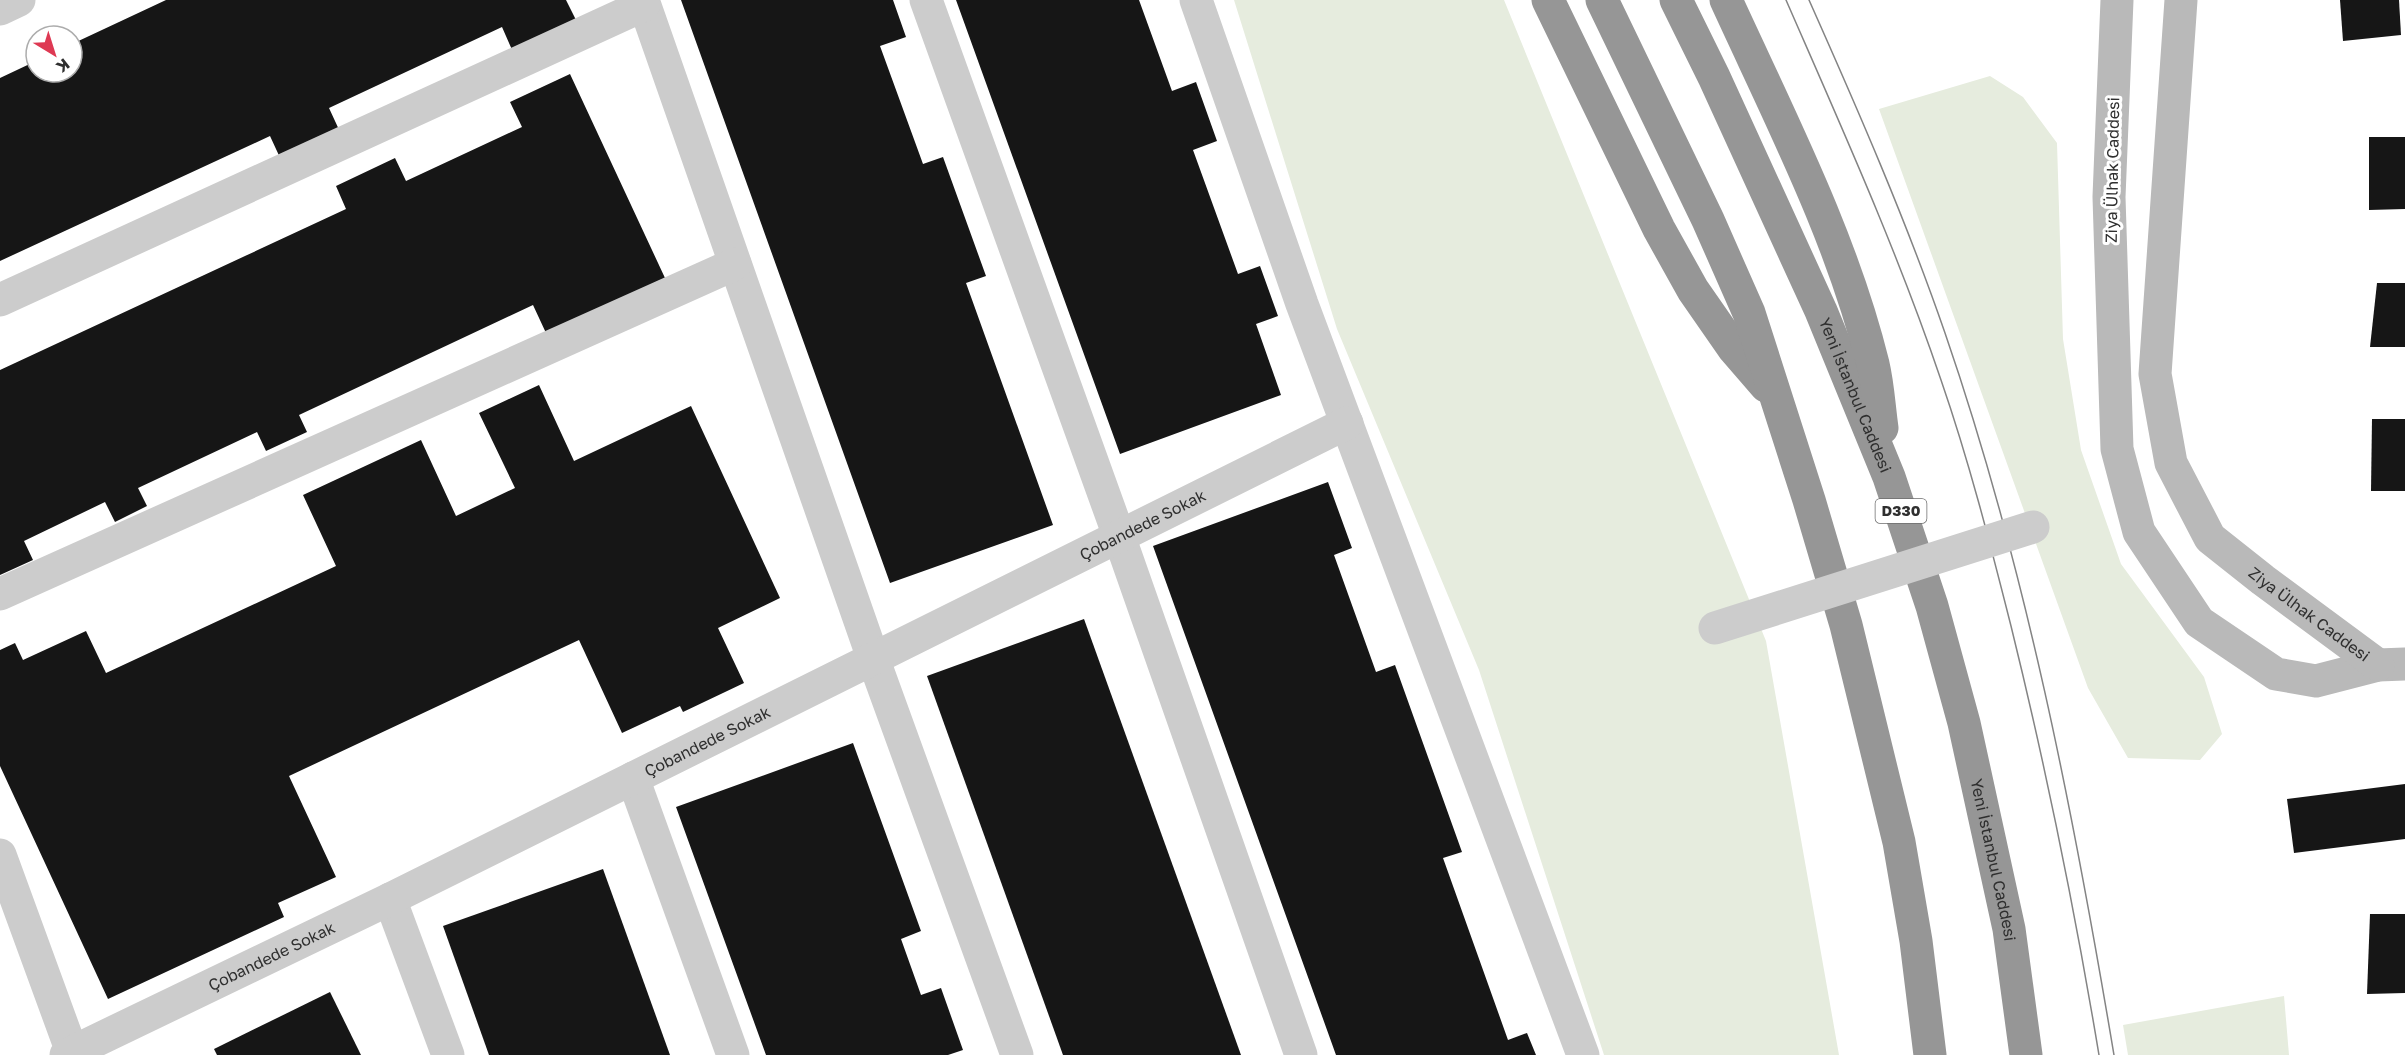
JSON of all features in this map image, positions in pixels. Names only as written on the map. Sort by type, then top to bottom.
[{"type":"highway","points":[[1548,0],[1659,229],[1693,291],[1734,349],[1776,396]]},
{"type":"highway","points":[[1602,0],[1713,231],[1749,313],[1776,396],[1846,625],[1899,842],[1916,941],[1930,1055]]},
{"type":"highway","name":"Yeni İstanbul Caddesi","points":[[1676,0],[1714,77],[1821,311],[1889,477],[1932,606],[1964,723],[2009,929],[2026,1055]]},
{"type":"highway","points":[[1726,0],[1818,206],[1847,280],[1874,365],[1889,477]]},
{"type":"street","points":[[0,9],[19,0]]},
{"type":"street","points":[[926,0],[1119,536],[1301,1055]]},
{"type":"street","points":[[1196,0],[1302,304],[1583,1055]]},
{"type":"street","name":"Ziya Ülhak Caddesi","points":[[2117,0],[2109,197],[2117,449],[2139,532],[2199,622],[2276,674],[2316,681],[2391,665]]},
{"type":"street","name":"Ziya Ülhak Caddesi","points":[[2181,0],[2155,374],[2171,463],[2210,538],[2263,580],[2391,665]]},
{"type":"street","points":[[0,300],[643,2],[873,658],[1017,1055]]},
{"type":"street","points":[[0,594],[735,264]]},
{"type":"street","points":[[2115,387],[2155,374]]},
{"type":"street","name":"Çobandede Sokak","points":[[69,1054],[390,898],[1347,423]]},
{"type":"street","points":[[1714,628],[2033,527]]},
{"type":"street","points":[[633,778],[733,1055]]},
{"type":"street","points":[[0,855],[69,1054]]},
{"type":"street","points":[[390,898],[448,1055]]},
{"type":"shaded area","points":[[1234,0],[1504,0],[1766,641],[1839,1055],[1604,1055],[1479,670],[1337,329]]},
{"type":"shaded area","points":[[1990,76],[2023,97],[2057,143],[2063,339],[2081,450],[2121,564],[2204,677],[2222,734],[2200,760],[2128,758],[2088,688],[1879,109]]},
{"type":"shaded area","points":[[2284,996],[2289,1055],[2128,1055],[2123,1025]]},
{"type":"building","points":[[166,0],[566,0],[577,22],[513,52],[502,27],[329,108],[341,134],[282,162],[270,136],[0,261],[0,78],[24,67],[24,84],[84,84],[84,38]]},
{"type":"building","points":[[681,0],[893,0],[906,37],[880,46],[923,164],[943,157],[986,276],[966,283],[1053,525],[890,583]]},
{"type":"building","points":[[956,0],[1139,0],[1172,91],[1196,82],[1217,141],[1193,150],[1238,274],[1260,266],[1278,316],[1256,324],[1281,395],[1120,454]]},
{"type":"building","points":[[2340,0],[2399,0],[2401,35],[2343,41]]},
{"type":"building","points":[[570,74],[665,278],[546,333],[533,305],[299,415],[307,432],[266,451],[257,432],[138,488],[147,506],[115,522],[105,502],[24,541],[33,560],[0,575],[0,370],[346,209],[336,186],[395,158],[406,181],[522,127],[510,102]]},
{"type":"building","points":[[2369,137],[2405,137],[2405,209],[2369,210]]},
{"type":"building","points":[[2377,283],[2405,283],[2405,347],[2370,347]]},
{"type":"building","points":[[539,385],[574,461],[691,406],[780,598],[718,628],[744,683],[683,712],[680,706],[622,733],[579,640],[289,776],[336,877],[278,903],[284,917],[108,999],[0,766],[0,650],[15,643],[23,660],[86,631],[106,673],[336,566],[303,495],[421,440],[456,516],[515,488],[479,413]]},
{"type":"building","points":[[2372,419],[2405,419],[2405,491],[2371,491]]},
{"type":"building","points":[[1328,482],[1352,548],[1334,555],[1376,672],[1395,665],[1462,852],[1443,858],[1508,1040],[1527,1033],[1536,1055],[1336,1055],[1153,546]]},
{"type":"building","points":[[1084,619],[1241,1055],[1063,1055],[927,676]]},
{"type":"building","points":[[853,743],[921,931],[901,939],[921,995],[941,988],[963,1050],[948,1055],[766,1055],[676,807]]},
{"type":"building","points":[[2405,784],[2405,839],[2294,853],[2287,799]]},
{"type":"building","points":[[603,869],[670,1055],[489,1055],[443,926]]},
{"type":"building","points":[[2370,914],[2405,914],[2405,993],[2367,994]]},
{"type":"building","points":[[330,992],[361,1055],[217,1055],[214,1049]]},
{"type":"tram line","points":[[1786,0],[1868,188],[1906,284],[1941,380],[1970,472],[2011,626],[2048,786],[2099,1055]]},
{"type":"tram line","points":[[1809,0],[1881,165],[1914,249],[1974,421],[2000,511],[2045,691],[2082,872],[2114,1055]]}]
